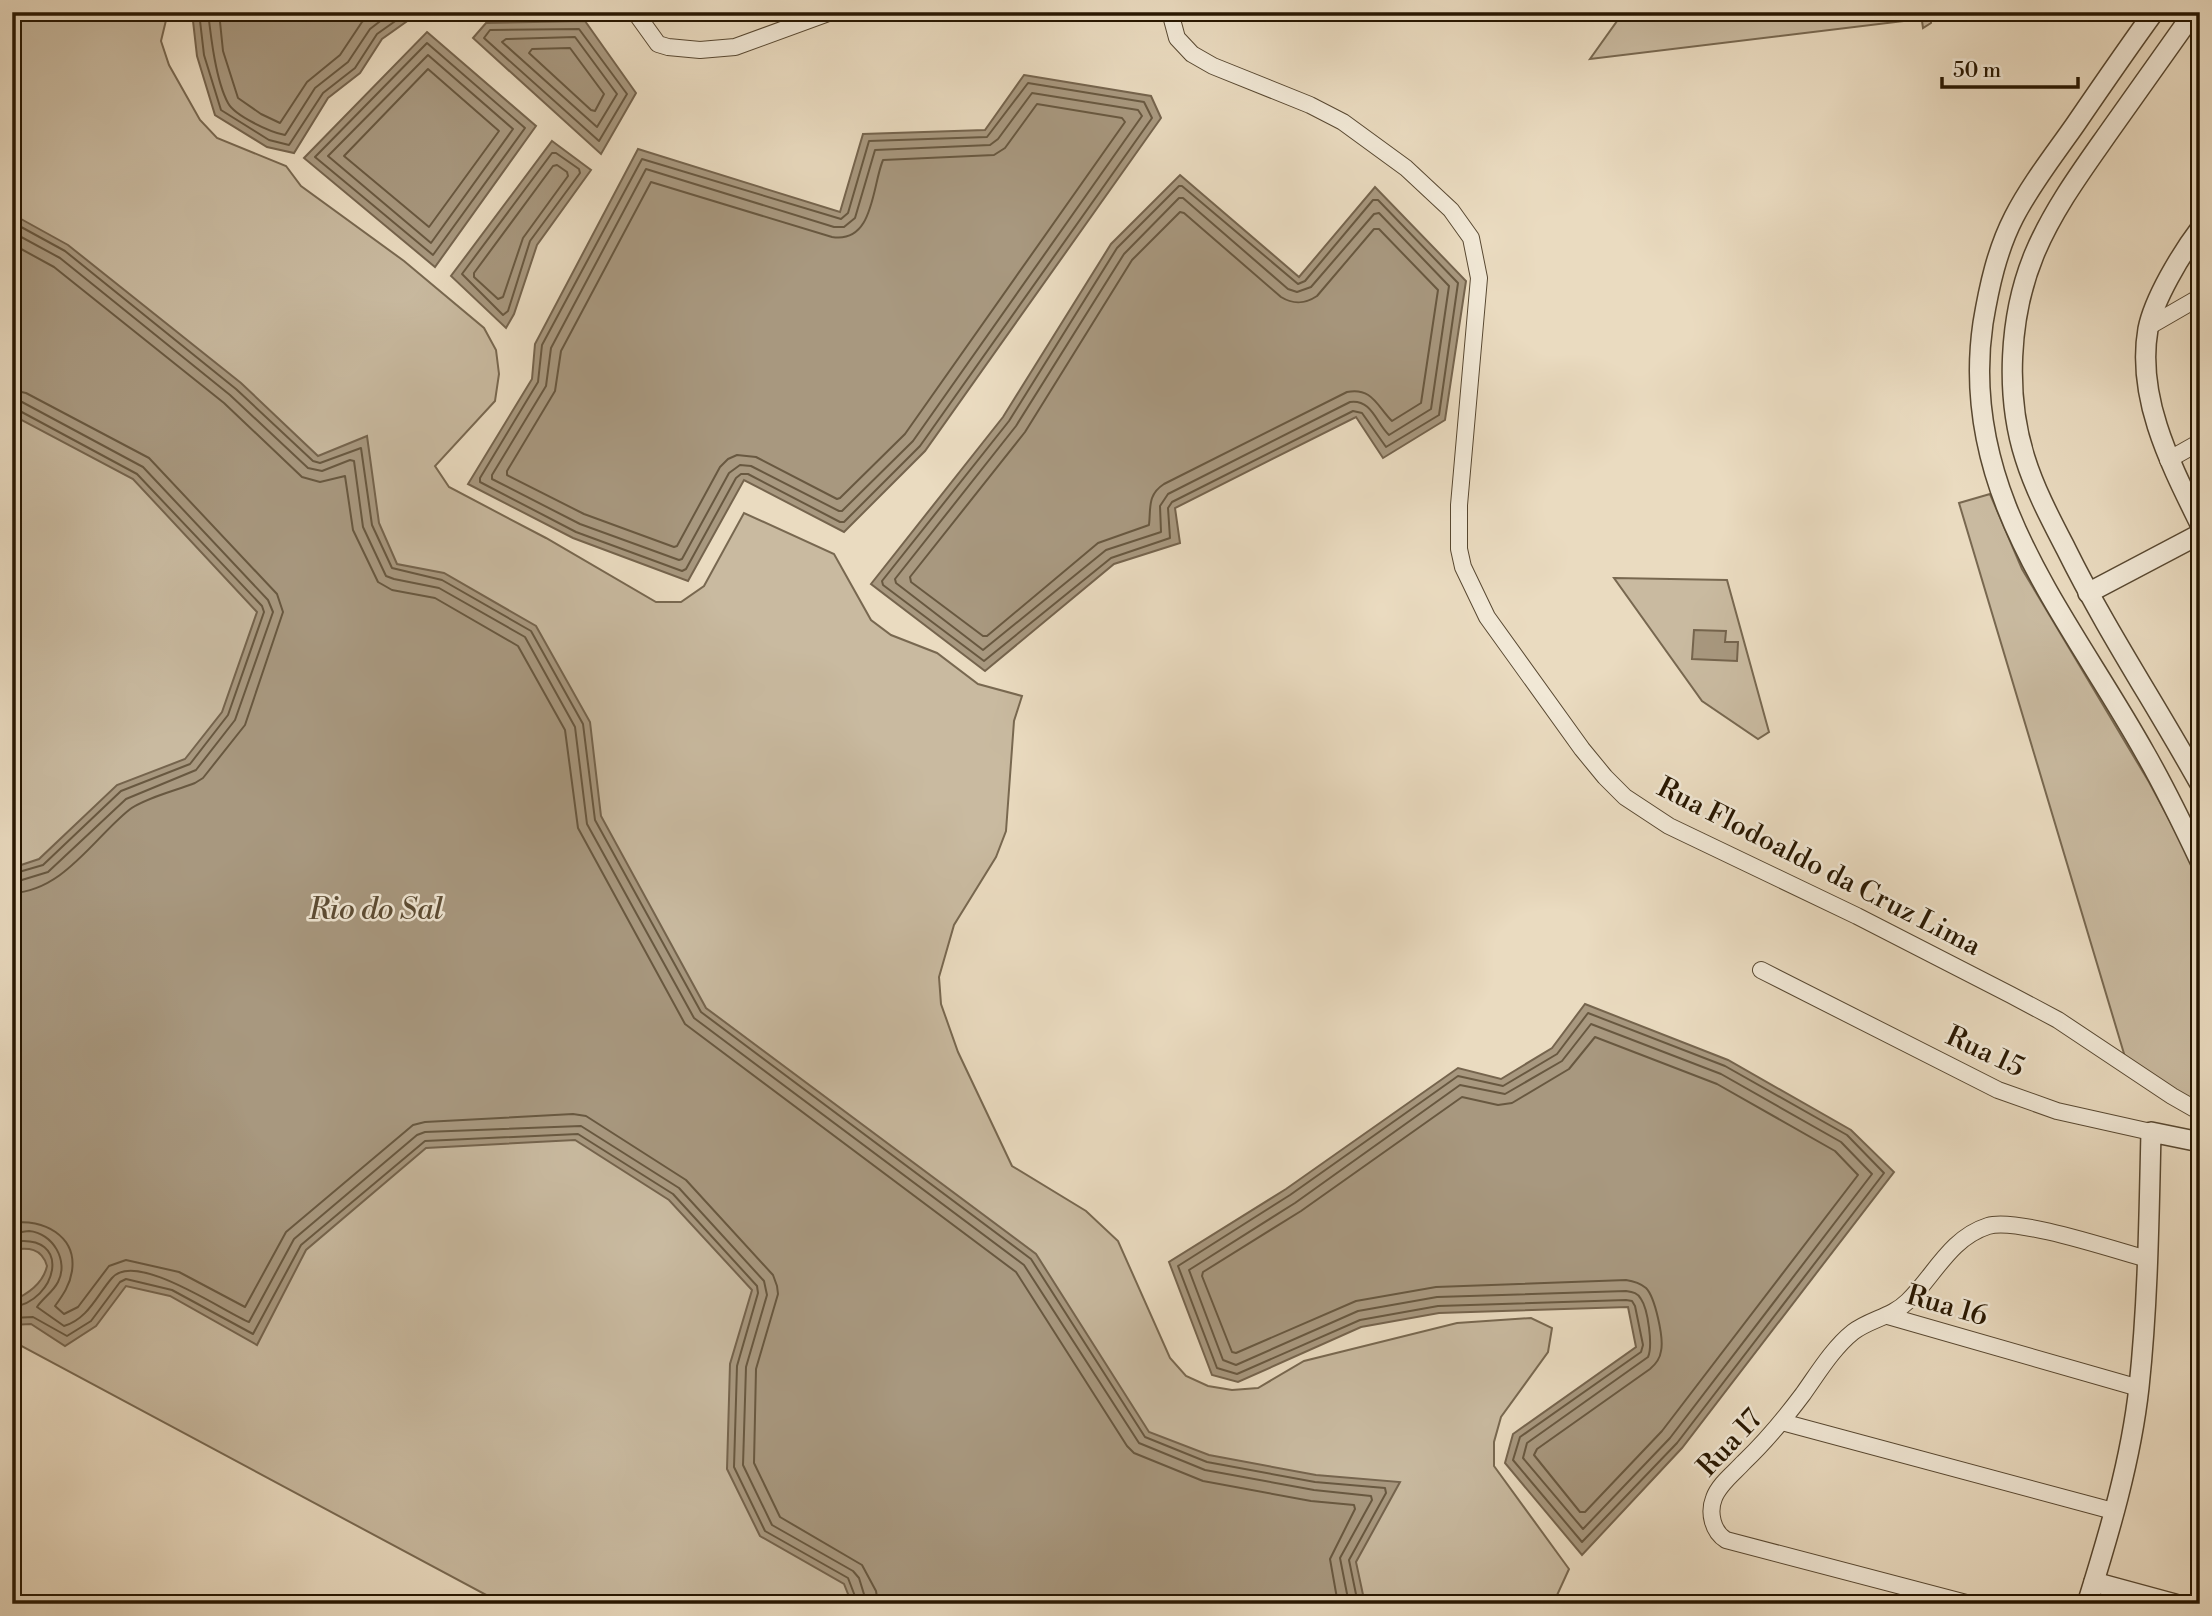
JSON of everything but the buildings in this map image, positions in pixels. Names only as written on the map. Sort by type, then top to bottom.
[{"type":"street","points":[[635,12],[658,44],[689,50],[711,50],[736,47],[831,12]]},
{"type":"street","name":"Rua Flodoaldo da Cruz Lima","points":[[1170,12],[1177,38],[1192,54],[1213,66],[1310,105],[1343,122],[1406,168],[1451,210],[1471,238],[1477,258],[1479,285],[1459,505],[1459,549],[1463,567],[1487,617],[1605,777],[1625,797],[1669,826],[1857,916],[2011,995],[2076,1032],[2200,1112]]},
{"type":"street","points":[[2154,12],[2037,178],[2014,219],[2000,252],[1988,293],[1979,361],[1981,410],[1991,463],[2004,504],[2026,552],[2145,752],[2200,862]]},
{"type":"street","points":[[2194,12],[2083,168],[2053,217],[2034,256],[2019,309],[2014,342],[2014,392],[2024,456],[2045,509],[2088,593],[2200,784]]},
{"type":"street","points":[[2138,34],[2166,52]]},
{"type":"street","points":[[2200,229],[2163,290],[2148,327],[2147,366],[2151,403],[2160,439],[2200,524]]},
{"type":"street","points":[[2148,327],[2200,297]]},
{"type":"street","points":[[2168,460],[2200,442]]},
{"type":"street","points":[[2088,593],[2200,534]]},
{"type":"street","name":"Rua 15","points":[[1761,970],[1998,1090],[2057,1111],[2200,1142]]},
{"type":"street","points":[[2087,1604],[2113,1511],[2139,1388],[2151,1132]]},
{"type":"street","points":[[1888,1315],[1907,1303],[1948,1253],[1969,1234],[1997,1224],[2020,1225],[2147,1259]]},
{"type":"street","name":"Rua 16","points":[[1782,1422],[1852,1333],[1888,1315],[2139,1388]]},
{"type":"street","name":"Rua 17","points":[[1970,1604],[1740,1545],[1719,1535],[1711,1515],[1714,1497],[1782,1422],[2113,1511]]},
{"type":"street","points":[[2094,1582],[2175,1604]]},
{"type":"shaded area","points":[[12,12],[168,12],[161,41],[169,65],[200,120],[217,138],[286,166],[301,186],[404,261],[484,328],[496,350],[499,374],[495,401],[435,466],[449,487],[546,538],[656,602],[681,602],[704,586],[744,513],[834,554],[871,620],[891,635],[937,653],[978,684],[1022,696],[1014,721],[1006,831],[996,857],[954,925],[939,977],[941,1004],[958,1052],[1012,1166],[1086,1211],[1118,1241],[1170,1358],[1186,1376],[1208,1386],[1232,1390],[1258,1388],[1304,1361],[1457,1323],[1531,1318],[1552,1328],[1548,1352],[1501,1417],[1494,1442],[1494,1466],[1569,1569],[1553,1604],[503,1604],[12,1341]]},
{"type":"shaded area","points":[[1620,12],[1932,12],[1931,23],[1923,28],[1922,21],[1912,20],[1590,59],[1622,14]]},
{"type":"shaded area","points":[[1990,494],[2022,569],[2149,782],[2200,877],[2200,1112],[2125,1057],[1959,503]]},
{"type":"shaded area","points":[[1614,578],[1727,580],[1769,732],[1758,739],[1702,701]]},
{"type":"water","points":[[192,12],[420,12],[382,39],[360,73],[328,98],[294,153],[267,147],[215,115],[197,56]]},
{"type":"water","points":[[585,21],[636,93],[601,154],[473,38],[486,23]]},
{"type":"water","points":[[427,32],[536,126],[435,267],[304,158]]},
{"type":"water","points":[[1024,75],[1151,96],[1161,118],[925,451],[844,532],[744,480],[688,581],[573,538],[468,484],[532,379],[535,344],[638,149],[840,212],[863,134],[985,130]]},
{"type":"water","points":[[552,141],[591,170],[537,245],[514,314],[506,328],[451,276]]},
{"type":"water","points":[[1180,175],[1299,277],[1375,187],[1466,281],[1445,420],[1383,458],[1356,417],[1175,508],[1180,543],[1114,564],[985,671],[871,584],[1003,417],[1111,244]]},
{"type":"water","name":"Rio do Sal","points":[[12,214],[68,245],[241,383],[318,456],[367,436],[379,523],[397,564],[444,573],[536,626],[590,722],[601,816],[706,1008],[1036,1254],[1149,1432],[1209,1455],[1316,1475],[1400,1482],[1356,1562],[1365,1604],[852,1604],[844,1584],[760,1536],[727,1469],[730,1364],[752,1290],[669,1200],[575,1140],[426,1148],[306,1250],[257,1345],[170,1296],[126,1286],[96,1326],[65,1346],[31,1324],[12,1325],[12,1301],[34,1288],[47,1266],[42,1255],[34,1250],[12,1250],[12,868],[39,859],[117,785],[185,759],[222,712],[257,612],[133,479],[12,415]]},
{"type":"water","points":[[1694,630],[1726,631],[1725,642],[1738,642],[1737,661],[1692,659]]},
{"type":"water","points":[[1585,1004],[1728,1060],[1851,1130],[1894,1172],[1682,1448],[1582,1555],[1505,1463],[1513,1434],[1636,1347],[1628,1307],[1439,1313],[1361,1327],[1238,1382],[1212,1375],[1169,1262],[1286,1189],[1458,1068],[1501,1079],[1552,1048]]}]
